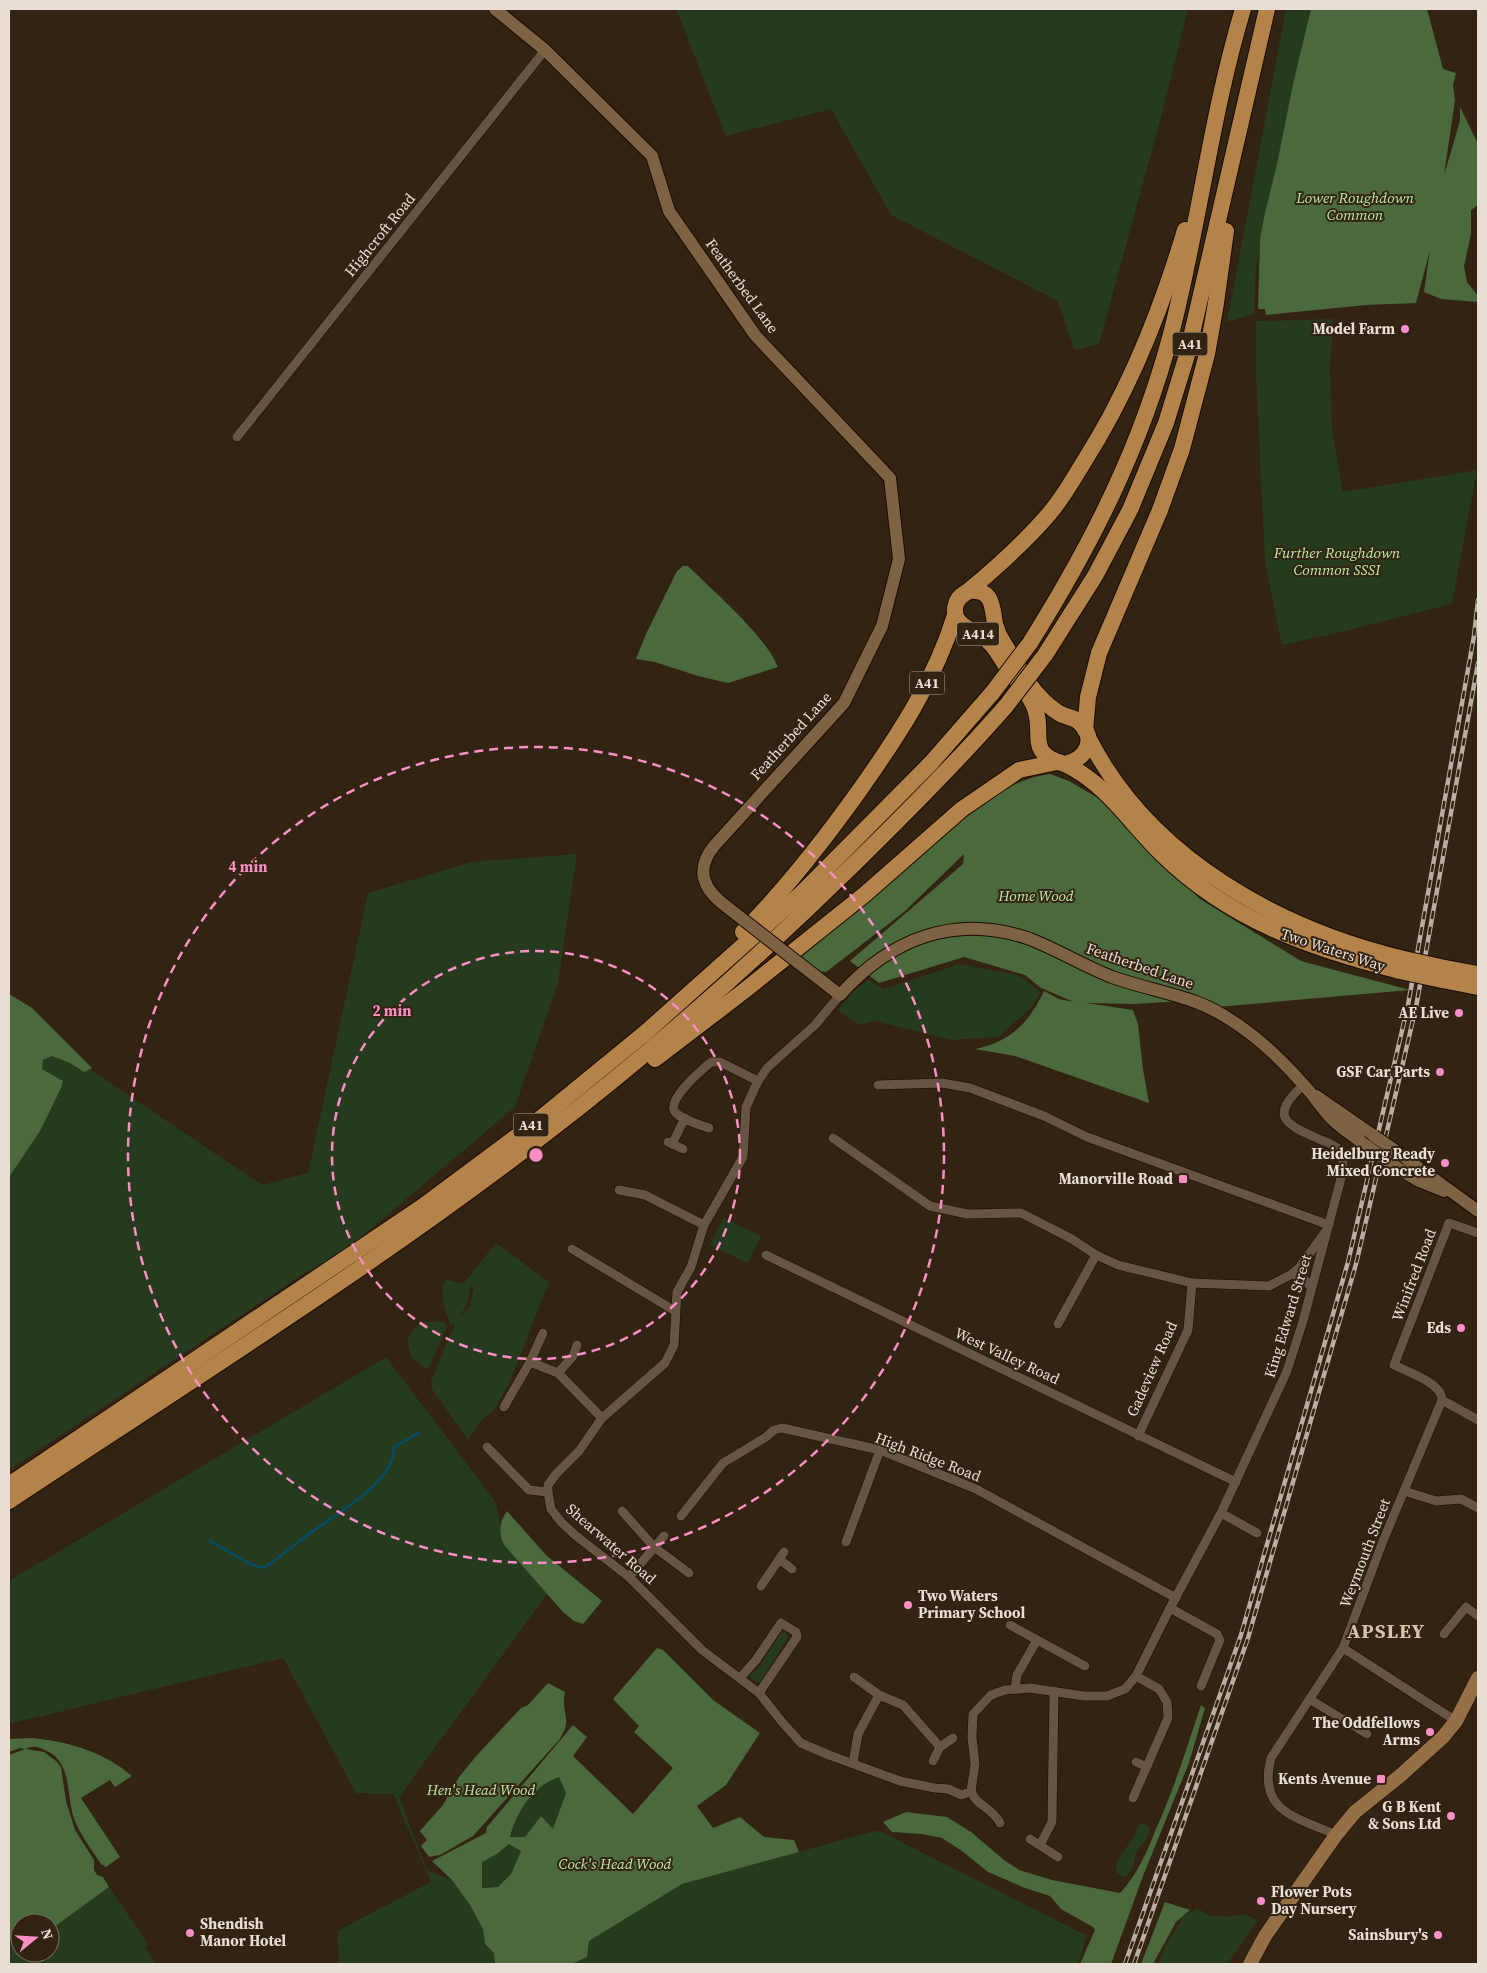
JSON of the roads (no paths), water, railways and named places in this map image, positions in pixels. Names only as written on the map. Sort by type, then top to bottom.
[{"type":"highway","name":"A41","points":[[9,1485],[422,1207],[542,1116],[645,1033],[802,893],[845,851],[931,763],[993,692],[1030,642],[1084,552],[1131,454],[1170,335],[1189,260],[1220,105],[1243,9]]},
{"type":"highway","name":"A41","points":[[9,1502],[331,1289],[540,1138],[658,1043],[736,976],[817,901],[961,758],[1006,706],[1045,655],[1095,576],[1130,510],[1166,423],[1187,355],[1267,9]]},
{"type":"highway","points":[[966,592],[1024,542],[1050,512],[1096,443],[1146,343],[1170,282],[1194,200],[1207,169]]},
{"type":"highway","points":[[540,1138],[565,1126],[744,991],[864,895],[962,809],[980,796],[1019,770],[1080,758],[1087,750],[1088,697],[1099,654],[1160,510],[1182,449],[1207,354],[1216,304],[1230,200],[1229,171]]},
{"type":"highway","name":"A414","points":[[1061,763],[1047,758],[1041,752],[1038,742],[1037,717],[1033,704],[990,642],[959,623],[955,616],[957,601],[962,595],[976,590],[985,594],[992,602],[998,634],[1037,694],[1060,714],[1079,722],[1087,735]]},
{"type":"highway","name":"A41","points":[[702,982],[725,951],[763,912],[832,828],[872,772],[913,709],[938,663],[955,616]]},
{"type":"highway","name":"Two Waters Way","points":[[1087,735],[1103,766],[1145,818],[1197,864],[1241,895],[1273,914],[1326,936],[1370,950],[1402,965]]},
{"type":"highway","name":"Two Waters Way","points":[[1061,763],[1089,777],[1101,787],[1162,854],[1195,883],[1229,906],[1274,931],[1349,959],[1402,965],[1443,974],[1478,987]]},
{"type":"highway","name":"Two Waters Way","points":[[1443,974],[1478,974]]},
{"type":"main road","points":[[1250,1964],[1265,1936],[1336,1835],[1355,1812],[1401,1775],[1443,1737],[1456,1721],[1478,1678]]},
{"type":"street","name":"Featherbed Lane","points":[[495,9],[545,50],[652,156],[669,211],[755,335],[890,478],[899,559],[882,626],[844,702],[710,851],[704,868],[706,884],[712,895],[840,995],[860,974],[881,957],[911,940],[959,929],[983,929],[999,931],[1031,940],[1112,976],[1212,1009],[1261,1042],[1306,1088],[1335,1122],[1399,1169],[1419,1181],[1456,1196]]},
{"type":"street","name":"Highcroft Road","points":[[237,437],[545,50]]},
{"type":"street","points":[[487,1447],[529,1490],[548,1492],[548,1485],[556,1474],[579,1451],[602,1418],[666,1363],[674,1345],[677,1292],[691,1267],[704,1225],[743,1157],[746,1107],[758,1081],[767,1068],[815,1026],[840,995]]},
{"type":"street","points":[[708,1128],[685,1118],[675,1112],[672,1107],[674,1100],[711,1062],[720,1062],[758,1081]]},
{"type":"street","points":[[833,1138],[930,1206],[967,1214],[1021,1214],[1072,1239],[1096,1255],[1118,1265],[1192,1283],[1269,1286],[1292,1274],[1306,1259],[1328,1227],[1088,1137],[1044,1116],[970,1088],[942,1083],[878,1085]]},
{"type":"street","name":"Featherbed Lane","points":[[1306,1088],[1478,1211]]},
{"type":"street","name":"King Edward Street","points":[[1136,1676],[1221,1514],[1287,1371],[1328,1227],[1343,1171],[1344,1160],[1337,1148],[1294,1128],[1285,1118],[1284,1111],[1287,1101],[1306,1088]]},
{"type":"street","points":[[683,1149],[670,1143],[685,1118]]},
{"type":"street","points":[[619,1190],[645,1195],[704,1225]]},
{"type":"street","name":"Winifred Road","points":[[1442,1400],[1441,1393],[1437,1388],[1394,1365],[1449,1223],[1478,1233]]},
{"type":"street","points":[[572,1248],[675,1311]]},
{"type":"street","name":"West Valley Road","points":[[766,1255],[936,1338],[1033,1382],[1138,1436],[1236,1482]]},
{"type":"street","points":[[1058,1324],[1096,1255]]},
{"type":"street","points":[[1292,1274],[1303,1278],[1311,1287]]},
{"type":"street","name":"Gadeview Road","points":[[1138,1436],[1188,1330],[1192,1283]]},
{"type":"street","points":[[504,1406],[530,1362],[543,1333]]},
{"type":"street","points":[[558,1373],[573,1356],[576,1345]]},
{"type":"street","points":[[530,1362],[558,1373],[602,1418]]},
{"type":"street","points":[[1442,1400],[1478,1420]]},
{"type":"street","name":"Weymouth Street","points":[[1343,1648],[1404,1491],[1442,1400]]},
{"type":"street","name":"High Ridge Road","points":[[681,1516],[723,1463],[766,1437],[774,1430],[782,1428],[880,1450],[976,1489],[1176,1598]]},
{"type":"street","points":[[846,1542],[880,1450]]},
{"type":"street","points":[[1404,1491],[1436,1501],[1461,1499],[1478,1508]]},
{"type":"street","name":"Shearwater Road","points":[[548,1492],[550,1509],[561,1522],[629,1577],[702,1650],[760,1693],[801,1743],[900,1781],[948,1789],[962,1795],[971,1791]]},
{"type":"street","points":[[622,1511],[654,1547],[689,1573]]},
{"type":"street","points":[[1221,1514],[1257,1533]]},
{"type":"street","points":[[629,1577],[664,1536]]},
{"type":"street","points":[[761,1586],[781,1556],[792,1569]]},
{"type":"street","points":[[1444,1634],[1466,1607],[1478,1616]]},
{"type":"street","points":[[1170,1608],[1217,1634],[1220,1640],[1201,1686]]},
{"type":"street","points":[[740,1678],[756,1660],[781,1623],[796,1632],[797,1637],[760,1693]]},
{"type":"street","points":[[1010,1625],[1085,1666]]},
{"type":"street","points":[[1015,1689],[1017,1675],[1037,1640]]},
{"type":"street","points":[[1336,1835],[1282,1810],[1271,1796],[1268,1770],[1271,1758],[1311,1700],[1343,1648],[1456,1721]]},
{"type":"street","points":[[1000,1823],[991,1811],[974,1800],[971,1791],[975,1764],[972,1736],[973,1714],[991,1695],[1005,1690],[1030,1688],[1084,1696],[1107,1696],[1125,1689],[1136,1676],[1159,1689],[1167,1702],[1168,1718],[1133,1798]]},
{"type":"street","points":[[854,1677],[879,1696],[902,1705],[940,1746]]},
{"type":"street","points":[[1040,1845],[1052,1822],[1054,1691]]},
{"type":"street","points":[[853,1763],[858,1734],[879,1696]]},
{"type":"street","points":[[1311,1700],[1367,1734]]},
{"type":"street","points":[[933,1761],[940,1746],[953,1738]]},
{"type":"street","points":[[1136,1762],[1147,1767]]},
{"type":"street","points":[[1030,1838],[1058,1856]]},
{"type":"waterway","points":[[210,1541],[250,1564],[263,1568],[362,1496],[385,1472],[392,1460],[394,1447],[420,1432]]},
{"type":"railway","points":[[1125,1964],[1241,1635],[1348,1262],[1408,1005],[1474,636],[1478,600]]},
{"type":"railway","points":[[1134,1964],[1248,1638],[1356,1264],[1416,1007],[1478,663]]},
{"type":"place","name":"Model Farm","points":[[1405,329]]},
{"type":"place","name":"AE Live","points":[[1459,1013]]},
{"type":"place","name":"GSF Car Parts","points":[[1440,1072]]},
{"type":"place","name":"Heidelburg Ready Mixed Concrete","points":[[1445,1163]]},
{"type":"place","name":"Manorville Road","points":[[1183,1179]]},
{"type":"place","name":"Eds","points":[[1461,1328]]},
{"type":"place","name":"Two Waters Primary School","points":[[908,1605]]},
{"type":"place","name":"The Oddfellows Arms","points":[[1430,1732]]},
{"type":"place","name":"Kents Avenue","points":[[1381,1779]]},
{"type":"place","name":"G B Kent & Sons Ltd","points":[[1451,1816]]},
{"type":"place","name":"Flower Pots Day Nursery","points":[[1261,1901]]},
{"type":"place","name":"Shendish Manor Hotel","points":[[190,1933]]},
{"type":"place","name":"Sainsbury's","points":[[1438,1935]]},
{"type":"district","name":"APSLEY","points":[[1386,1631]]},
{"type":"park label","name":"Lower Roughdown Common","points":[[1355,206]]},
{"type":"park label","name":"Further Roughdown Common SSSI","points":[[1337,562]]},
{"type":"park label","name":"Home Wood","points":[[1036,896]]},
{"type":"park label","name":"Hen's Head Wood","points":[[481,1790]]},
{"type":"park label","name":"Cock's Head Wood","points":[[615,1864]]}]
